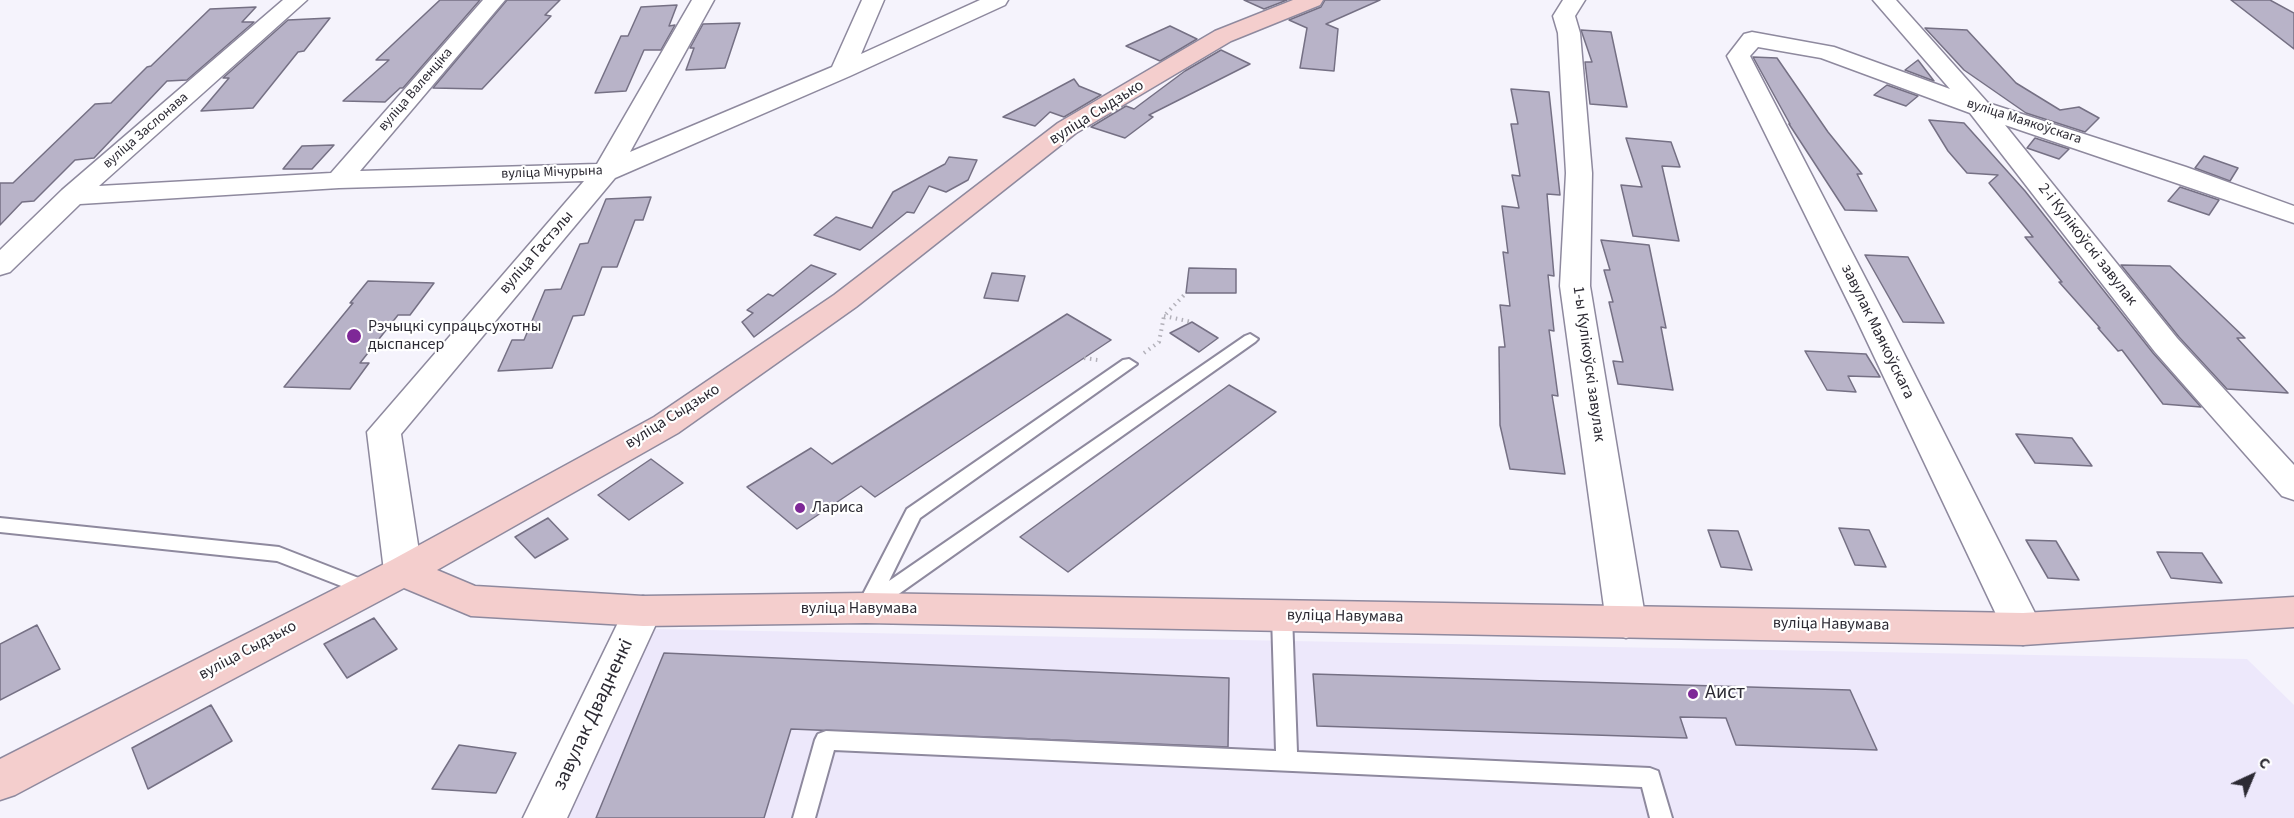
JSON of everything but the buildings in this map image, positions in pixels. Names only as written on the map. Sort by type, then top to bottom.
[{"type":"street","name":"вуліца Заслонава","points":[[0,266],[72,196],[296,0]]},
{"type":"street","name":"вуліца Валенціка","points":[[339,180],[494,0]]},
{"type":"street","name":"вуліца Гастэлы","points":[[403,571],[384,432],[606,172],[703,0]]},
{"type":"street","points":[[842,71],[873,0]]},
{"type":"street","name":"вуліца Мічурына","points":[[72,196],[339,180],[606,172],[842,71],[996,0]]},
{"type":"street","name":"вуліца Сыдзько","points":[[0,781],[403,571],[666,425],[845,301],[1067,128],[1223,36],[1312,0]]},
{"type":"street","name":"1-ы Кулікоўскі завулак","points":[[1574,0],[1563,16],[1569,33],[1579,173],[1575,286],[1626,622]]},
{"type":"street","name":"2-і Кулікоўскі завулак","points":[[1884,0],[1979,108],[2166,345],[2294,487]]},
{"type":"street","name":"вуліца Маякоўскага","points":[[1752,39],[1826,52],[1979,108],[2177,173],[2294,215]]},
{"type":"street","name":"завулак Маякоўскага","points":[[1752,39],[1738,56],[1870,316],[2023,629]]},
{"type":"street","name":"вуліца Навумава","points":[[403,571],[471,601],[643,611],[866,608],[2023,629],[2294,612]]},
{"type":"street","name":"завулак Двадненкі","points":[[546,818],[643,611]]},
{"type":"lane","points":[[866,608],[1250,339]]},
{"type":"lane","points":[[866,608],[913,514],[1129,364]]},
{"type":"lane","points":[[0,525],[279,554],[367,589]]},
{"type":"lane","points":[[1282,615],[1287,761]]},
{"type":"lane","points":[[804,818],[826,740],[1650,778],[1661,818]]},
{"type":"path","points":[[1129,364],[1159,342],[1164,316],[1186,293]]},
{"type":"path","points":[[1164,316],[1192,322]]},
{"type":"shaded area","points":[[655,629],[2247,659],[2294,705],[2294,818],[567,818]]},
{"type":"place","name":"Рэчыцкі супрацьсухотны дыспансер","points":[[354,336]]},
{"type":"place","name":"Лариса","points":[[800,508]]},
{"type":"place","name":"Аист","points":[[1693,694]]}]
